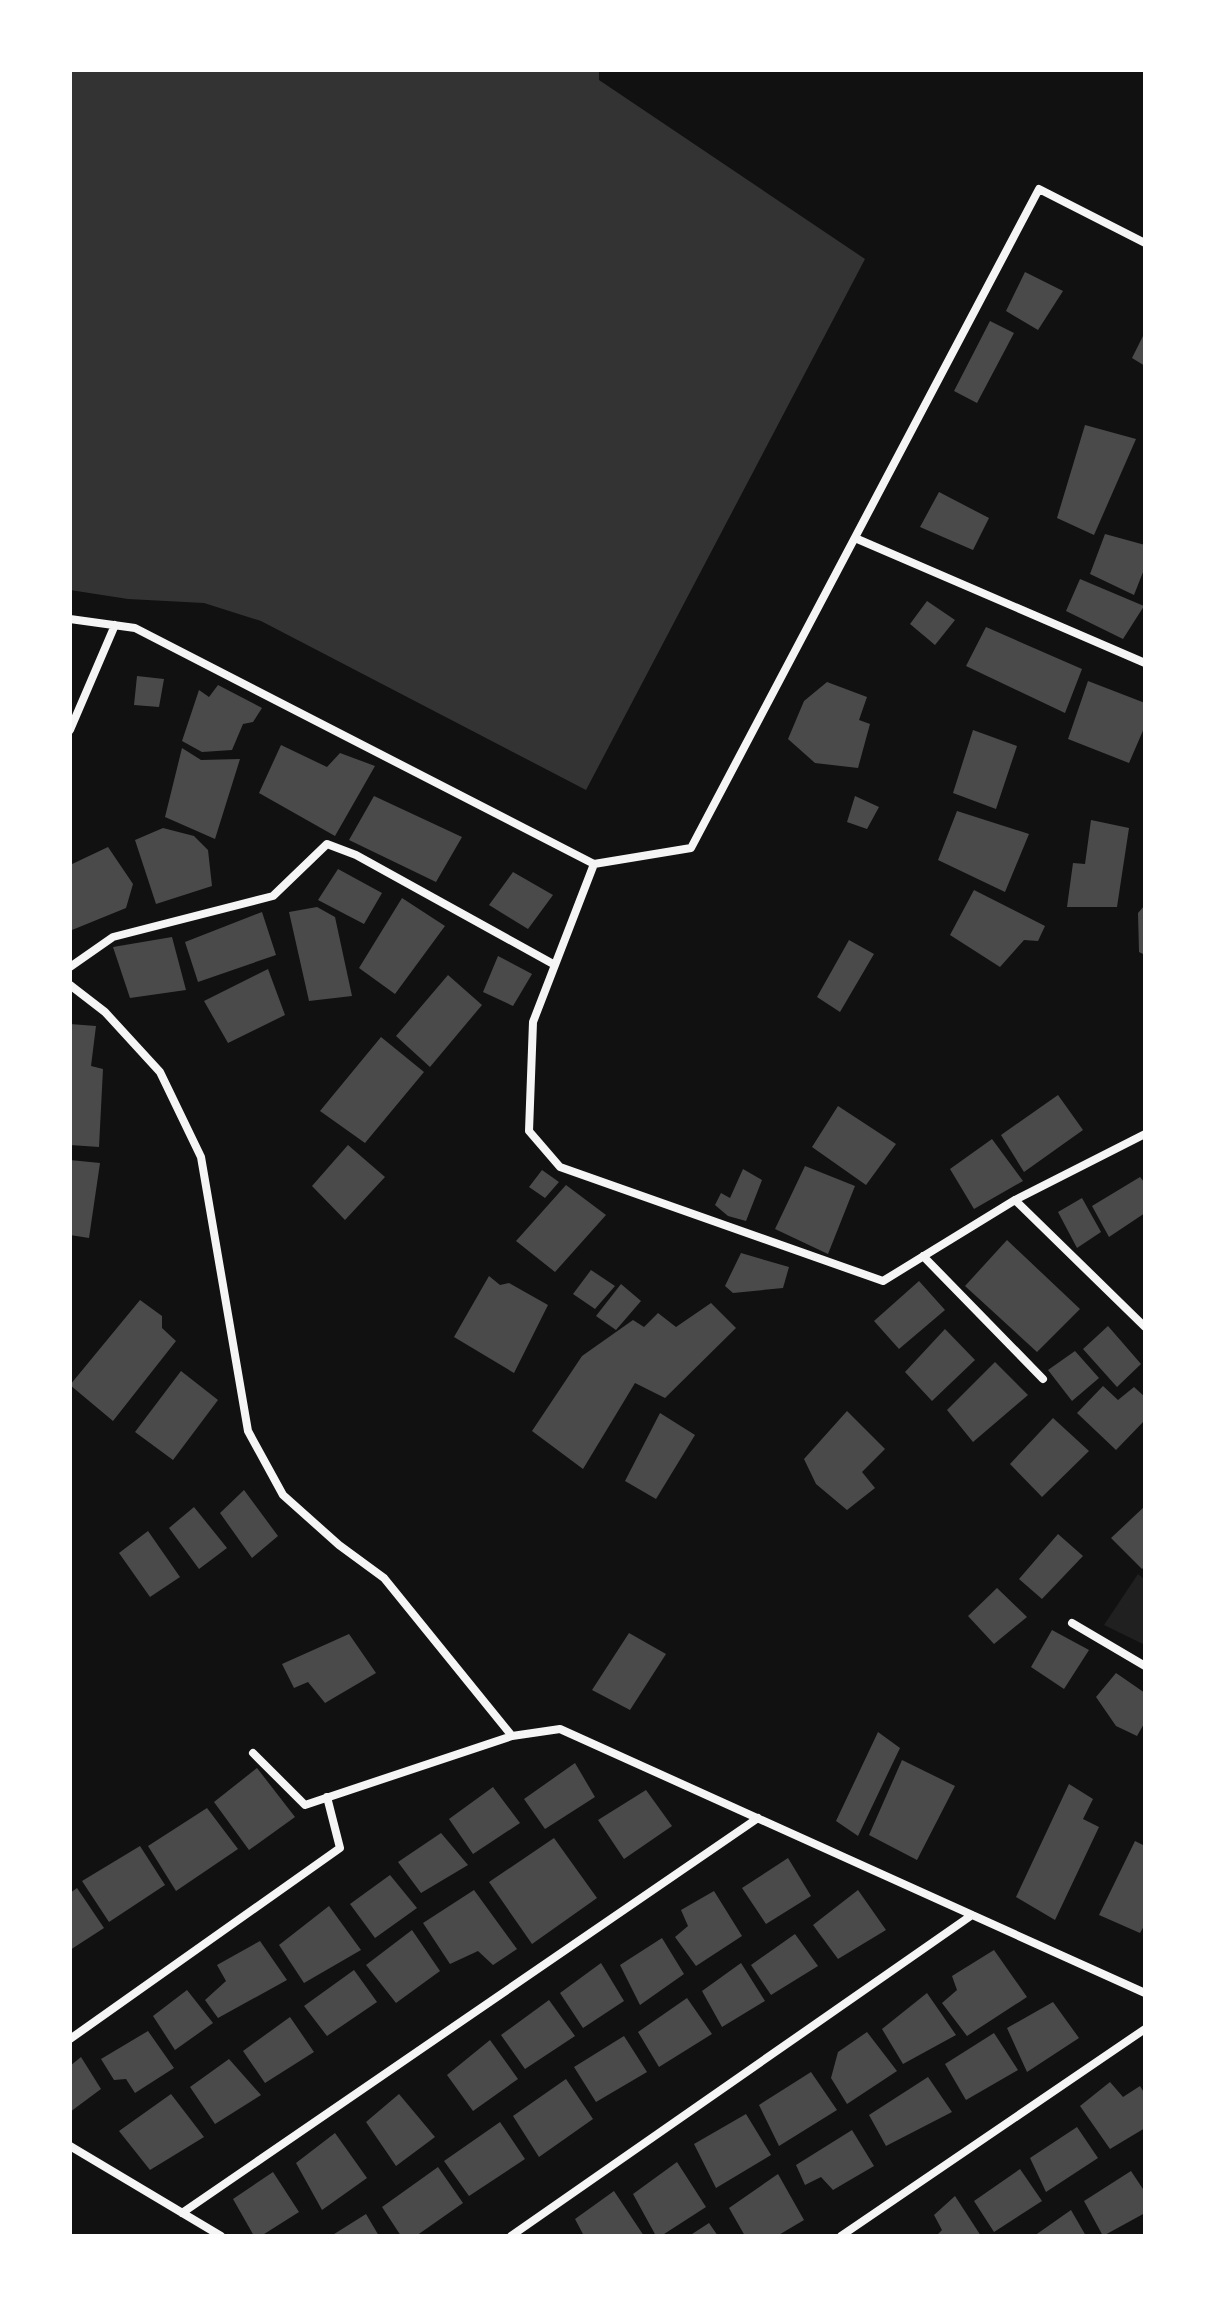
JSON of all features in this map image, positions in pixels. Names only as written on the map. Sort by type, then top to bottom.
[{"type":"street","points":[[70,619],[135,628],[594,864],[691,848],[1039,189],[1145,243]]},
{"type":"street","points":[[855,538],[1145,663]]},
{"type":"street","points":[[70,730],[115,625]]},
{"type":"street","points":[[70,967],[113,937],[273,896],[327,844],[356,855],[555,965]]},
{"type":"street","points":[[594,864],[533,1022],[529,1131],[560,1167],[883,1281],[1015,1200],[1145,1134]]},
{"type":"street","points":[[70,985],[105,1012],[160,1072],[201,1157],[248,1431],[283,1495],[339,1545],[384,1578],[512,1736]]},
{"type":"street","points":[[1015,1200],[1145,1327]]},
{"type":"street","points":[[923,1256],[1043,1379]]},
{"type":"street","points":[[1072,1623],[1145,1666]]},
{"type":"street","points":[[253,1753],[305,1805],[512,1736],[560,1729],[1145,1993]]},
{"type":"street","points":[[70,2039],[340,1848],[327,1797]]},
{"type":"street","points":[[182,2213],[758,1818]]},
{"type":"street","points":[[511,2236],[972,1915]]},
{"type":"street","points":[[841,2236],[1145,2029]]},
{"type":"street","points":[[70,2146],[221,2236]]},
{"type":"shaded area","points":[[70,70],[599,70],[599,80],[865,259],[586,790],[261,621],[204,603],[128,599],[70,590]]},
{"type":"shaded area","points":[[1138,1574],[1145,1580],[1145,1645],[1104,1625]]},
{"type":"building","points":[[1025,272],[1063,291],[1038,330],[1006,311]]},
{"type":"building","points":[[990,321],[1014,333],[977,403],[954,391]]},
{"type":"building","points":[[1145,332],[1145,366],[1132,358]]},
{"type":"building","points":[[1085,425],[1136,439],[1094,535],[1057,518]]},
{"type":"building","points":[[939,492],[989,518],[973,550],[920,527]]},
{"type":"building","points":[[1105,534],[1145,545],[1145,567],[1134,595],[1090,574]]},
{"type":"building","points":[[1080,579],[1144,606],[1123,639],[1066,611]]},
{"type":"building","points":[[927,601],[955,620],[935,645],[910,624]]},
{"type":"building","points":[[986,627],[1082,669],[1065,713],[966,666]]},
{"type":"building","points":[[137,676],[164,679],[159,707],[134,705]]},
{"type":"building","points":[[1088,681],[1145,703],[1145,726],[1129,763],[1068,739]]},
{"type":"building","points":[[827,682],[867,697],[859,720],[870,724],[858,768],[815,763],[788,739],[804,701]]},
{"type":"building","points":[[218,685],[262,708],[253,722],[243,724],[232,750],[202,752],[182,741],[199,690],[209,697]]},
{"type":"building","points":[[973,730],[1017,746],[996,809],[953,793]]},
{"type":"building","points":[[281,745],[327,767],[340,753],[375,766],[335,836],[259,793]]},
{"type":"building","points":[[182,748],[201,760],[240,759],[215,839],[165,817]]},
{"type":"building","points":[[374,796],[462,837],[436,882],[349,840]]},
{"type":"building","points":[[855,796],[879,807],[867,829],[847,822]]},
{"type":"building","points":[[957,811],[1029,834],[1005,892],[938,860]]},
{"type":"building","points":[[1091,820],[1129,828],[1117,907],[1067,907],[1073,863],[1085,864]]},
{"type":"building","points":[[163,828],[194,836],[208,850],[212,886],[156,904],[135,840]]},
{"type":"building","points":[[108,847],[133,884],[126,908],[72,930],[70,865]]},
{"type":"building","points":[[338,869],[382,893],[364,924],[318,900]]},
{"type":"building","points":[[513,872],[553,895],[528,929],[489,905]]},
{"type":"building","points":[[974,890],[1045,926],[1038,941],[1024,940],[1000,967],[950,935]]},
{"type":"building","points":[[402,898],[445,926],[395,994],[359,968]]},
{"type":"building","points":[[1145,905],[1145,955],[1139,952],[1138,913]]},
{"type":"building","points":[[317,907],[335,917],[352,996],[309,1001],[289,912]]},
{"type":"building","points":[[262,912],[276,955],[198,982],[185,942]]},
{"type":"building","points":[[172,937],[186,990],[130,998],[113,947]]},
{"type":"building","points":[[849,940],[874,954],[840,1012],[817,997]]},
{"type":"building","points":[[498,956],[532,974],[513,1006],[483,992]]},
{"type":"building","points":[[268,969],[285,1015],[228,1043],[204,1001]]},
{"type":"building","points":[[448,975],[482,1005],[430,1067],[396,1036]]},
{"type":"building","points":[[70,1024],[96,1026],[91,1066],[103,1069],[99,1147],[70,1145]]},
{"type":"building","points":[[381,1037],[424,1072],[365,1143],[320,1111]]},
{"type":"building","points":[[1058,1095],[1083,1130],[1024,1172],[1001,1135]]},
{"type":"building","points":[[838,1106],[896,1144],[866,1185],[812,1147]]},
{"type":"building","points":[[992,1139],[1023,1181],[974,1209],[950,1169]]},
{"type":"building","points":[[348,1145],[385,1177],[345,1220],[312,1186]]},
{"type":"building","points":[[70,1160],[100,1163],[89,1238],[70,1235]]},
{"type":"building","points":[[805,1166],[855,1186],[828,1254],[775,1229]]},
{"type":"building","points":[[743,1169],[762,1180],[746,1221],[728,1216],[715,1205],[721,1193],[730,1198]]},
{"type":"building","points":[[542,1170],[559,1182],[545,1198],[529,1187]]},
{"type":"building","points":[[1140,1177],[1145,1183],[1145,1213],[1109,1237],[1092,1206]]},
{"type":"building","points":[[566,1185],[606,1215],[555,1272],[516,1241]]},
{"type":"building","points":[[1082,1198],[1101,1232],[1077,1248],[1058,1212]]},
{"type":"building","points":[[1007,1240],[1080,1309],[1037,1352],[965,1286]]},
{"type":"building","points":[[741,1253],[789,1267],[783,1288],[733,1293],[725,1286]]},
{"type":"building","points":[[591,1270],[615,1286],[595,1309],[573,1294]]},
{"type":"building","points":[[489,1276],[500,1285],[509,1283],[548,1305],[514,1373],[454,1337]]},
{"type":"building","points":[[919,1281],[945,1310],[899,1349],[874,1321]]},
{"type":"building","points":[[621,1284],[641,1301],[616,1330],[596,1316]]},
{"type":"building","points":[[140,1300],[162,1316],[162,1328],[176,1341],[113,1421],[70,1385]]},
{"type":"building","points":[[711,1303],[736,1328],[665,1398],[635,1383],[583,1469],[532,1431],[582,1356],[633,1320],[644,1327],[658,1313],[676,1327]]},
{"type":"building","points":[[1108,1326],[1141,1364],[1117,1387],[1083,1349]]},
{"type":"building","points":[[945,1329],[975,1360],[932,1401],[905,1372]]},
{"type":"building","points":[[1075,1351],[1099,1378],[1072,1401],[1048,1370]]},
{"type":"building","points":[[995,1362],[1028,1395],[973,1442],[947,1410]]},
{"type":"building","points":[[181,1371],[218,1400],[173,1460],[135,1432]]},
{"type":"building","points":[[1103,1386],[1118,1400],[1134,1387],[1145,1397],[1145,1420],[1116,1450],[1077,1413]]},
{"type":"building","points":[[847,1411],[885,1449],[862,1472],[875,1488],[847,1510],[816,1484],[804,1459]]},
{"type":"building","points":[[660,1413],[695,1435],[656,1499],[625,1481]]},
{"type":"building","points":[[1053,1418],[1089,1451],[1042,1497],[1010,1464]]},
{"type":"building","points":[[244,1490],[278,1536],[252,1558],[220,1513]]},
{"type":"building","points":[[1145,1506],[1145,1566],[1142,1569],[1111,1538]]},
{"type":"building","points":[[194,1507],[227,1548],[199,1569],[169,1528]]},
{"type":"building","points":[[148,1531],[180,1577],[150,1597],[119,1553]]},
{"type":"building","points":[[1058,1534],[1083,1556],[1042,1599],[1019,1579]]},
{"type":"building","points":[[997,1588],[1027,1617],[994,1644],[968,1616]]},
{"type":"building","points":[[1052,1630],[1089,1650],[1064,1689],[1031,1667]]},
{"type":"building","points":[[629,1633],[666,1654],[630,1710],[592,1690]]},
{"type":"building","points":[[349,1634],[376,1673],[325,1703],[308,1682],[294,1688],[282,1664]]},
{"type":"building","points":[[1116,1673],[1145,1693],[1145,1722],[1137,1736],[1116,1726],[1096,1697]]},
{"type":"building","points":[[878,1732],[900,1748],[858,1836],[836,1821]]},
{"type":"building","points":[[902,1760],[955,1786],[917,1860],[869,1835]]},
{"type":"building","points":[[575,1763],[595,1797],[545,1829],[524,1799]]},
{"type":"building","points":[[257,1768],[295,1817],[249,1850],[214,1802]]},
{"type":"building","points":[[1069,1784],[1093,1799],[1083,1819],[1099,1827],[1055,1920],[1016,1897]]},
{"type":"building","points":[[493,1787],[520,1823],[473,1854],[449,1819]]},
{"type":"building","points":[[646,1790],[672,1826],[624,1859],[598,1820]]},
{"type":"building","points":[[207,1808],[238,1849],[176,1891],[148,1846]]},
{"type":"building","points":[[441,1833],[468,1865],[421,1893],[398,1862]]},
{"type":"building","points":[[554,1838],[597,1898],[532,1944],[489,1882]]},
{"type":"building","points":[[1135,1841],[1145,1846],[1145,1924],[1140,1933],[1099,1915]]},
{"type":"building","points":[[140,1846],[165,1885],[109,1922],[82,1881]]},
{"type":"building","points":[[788,1858],[811,1896],[766,1924],[742,1888]]},
{"type":"building","points":[[390,1875],[417,1908],[375,1938],[350,1904]]},
{"type":"building","points":[[77,1888],[104,1928],[70,1950],[70,1893]]},
{"type":"building","points":[[474,1890],[517,1949],[493,1965],[478,1951],[450,1964],[423,1923]]},
{"type":"building","points":[[858,1890],[886,1930],[838,1959],[813,1925]]},
{"type":"building","points":[[714,1891],[742,1936],[696,1966],[675,1937],[688,1926],[681,1910]]},
{"type":"building","points":[[329,1906],[361,1950],[304,1983],[279,1945]]},
{"type":"building","points":[[412,1930],[440,1971],[396,2003],[366,1965]]},
{"type":"building","points":[[795,1934],[818,1966],[771,1995],[751,1965]]},
{"type":"building","points":[[662,1938],[684,1974],[640,2005],[620,1965]]},
{"type":"building","points":[[260,1941],[287,1980],[218,2018],[205,2000],[226,1981],[217,1965]]},
{"type":"building","points":[[994,1950],[1027,1997],[967,2036],[942,2003],[957,1990],[952,1976]]},
{"type":"building","points":[[601,1963],[624,2001],[583,2028],[560,1993]]},
{"type":"building","points":[[741,1963],[765,2001],[722,2027],[702,1991]]},
{"type":"building","points":[[354,1970],[377,2002],[327,2036],[304,2006]]},
{"type":"building","points":[[187,1990],[213,2023],[175,2050],[153,2016]]},
{"type":"building","points":[[927,1993],[956,2035],[903,2064],[882,2029]]},
{"type":"building","points":[[687,1998],[712,2034],[659,2067],[638,2032]]},
{"type":"building","points":[[549,2000],[575,2036],[525,2069],[501,2035]]},
{"type":"building","points":[[1053,2002],[1079,2038],[1027,2072],[1007,2028]]},
{"type":"building","points":[[290,2017],[314,2052],[265,2083],[243,2051]]},
{"type":"building","points":[[148,2031],[174,2068],[135,2093],[126,2079],[114,2080],[101,2059]]},
{"type":"building","points":[[867,2032],[897,2071],[847,2104],[831,2078],[838,2052]]},
{"type":"building","points":[[994,2033],[1018,2070],[966,2100],[945,2064]]},
{"type":"building","points":[[624,2036],[647,2072],[596,2102],[574,2067]]},
{"type":"building","points":[[490,2040],[518,2079],[473,2111],[447,2075]]},
{"type":"building","points":[[81,2057],[101,2089],[70,2112],[70,2066]]},
{"type":"building","points":[[229,2059],[261,2095],[215,2124],[190,2087]]},
{"type":"building","points":[[811,2072],[837,2110],[779,2146],[759,2105]]},
{"type":"building","points":[[928,2077],[952,2112],[886,2146],[869,2115]]},
{"type":"building","points":[[566,2079],[593,2119],[539,2157],[513,2116]]},
{"type":"building","points":[[1110,2082],[1123,2097],[1140,2086],[1145,2094],[1145,2128],[1110,2149],[1080,2106]]},
{"type":"building","points":[[171,2094],[204,2137],[150,2170],[119,2131]]},
{"type":"building","points":[[399,2094],[435,2137],[396,2166],[366,2122]]},
{"type":"building","points":[[746,2114],[771,2155],[716,2188],[694,2144]]},
{"type":"building","points":[[500,2122],[525,2159],[469,2196],[444,2161]]},
{"type":"building","points":[[1077,2127],[1098,2158],[1046,2192],[1030,2158]]},
{"type":"building","points":[[852,2130],[874,2166],[833,2190],[821,2177],[805,2185],[796,2165]]},
{"type":"building","points":[[335,2133],[367,2178],[322,2210],[296,2163]]},
{"type":"building","points":[[677,2162],[706,2207],[661,2236],[656,2236],[633,2194]]},
{"type":"building","points":[[438,2167],[463,2203],[416,2236],[401,2236],[382,2207]]},
{"type":"building","points":[[1020,2169],[1042,2201],[994,2232],[974,2201]]},
{"type":"building","points":[[1131,2171],[1145,2192],[1145,2213],[1103,2236],[1084,2201]]},
{"type":"building","points":[[273,2172],[299,2212],[261,2236],[254,2236],[233,2199]]},
{"type":"building","points":[[778,2174],[804,2220],[777,2236],[745,2236],[729,2208]]},
{"type":"building","points":[[614,2191],[644,2236],[584,2236],[575,2219]]},
{"type":"building","points":[[955,2196],[981,2236],[936,2236],[942,2230],[934,2215]]},
{"type":"building","points":[[1071,2210],[1086,2236],[1034,2236]]},
{"type":"building","points":[[366,2214],[379,2236],[331,2236]]},
{"type":"building","points":[[709,2223],[718,2236],[689,2236]]}]
